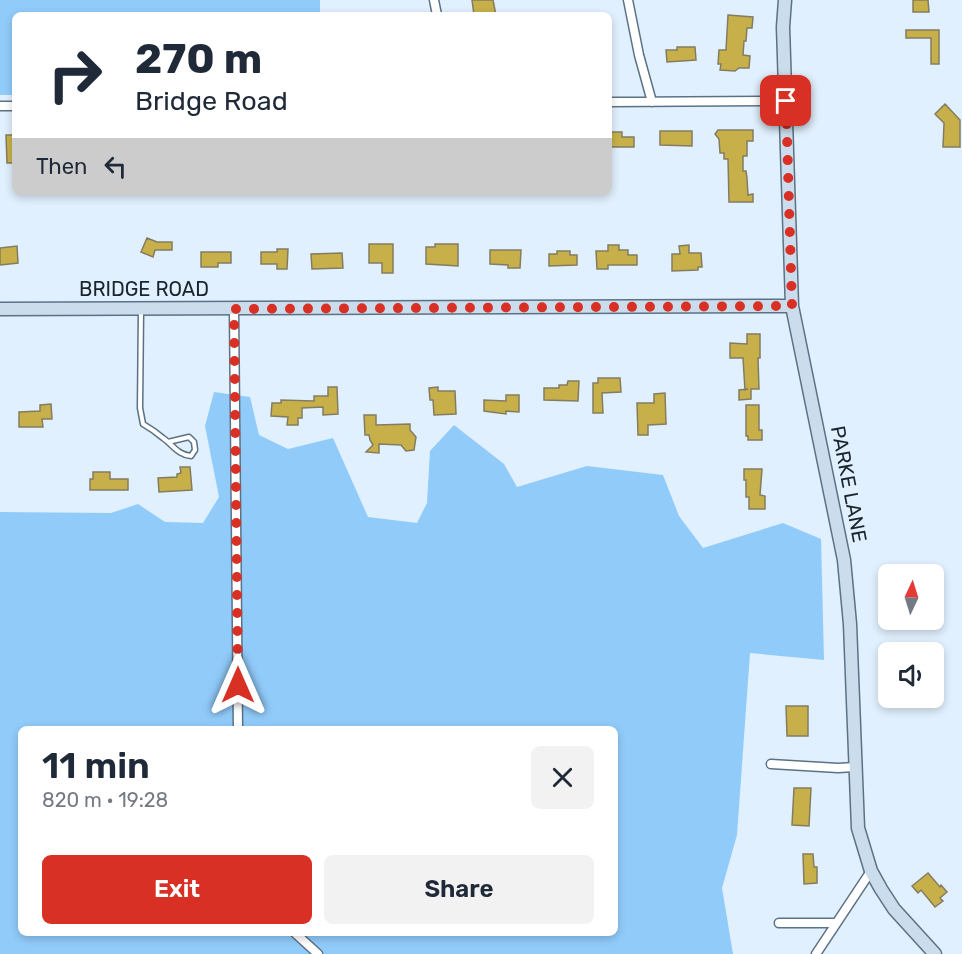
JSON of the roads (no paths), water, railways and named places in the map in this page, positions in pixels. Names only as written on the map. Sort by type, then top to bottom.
[{"type":"main road","name":"PARKE LANE","points":[[785,0],[783,27],[792,306],[844,560],[850,624],[858,828],[871,871],[894,909],[936,954]]},
{"type":"main road","name":"BRIDGE ROAD","points":[[0,309],[792,306]]},
{"type":"street","points":[[628,0],[639,55],[652,102]]},
{"type":"street","points":[[612,102],[786,101]]},
{"type":"street","points":[[234,309],[238,726]]},
{"type":"street","points":[[771,764],[838,768],[855,766]]},
{"type":"street","points":[[816,954],[871,871]]},
{"type":"street","points":[[779,923],[836,923]]},
{"type":"street","points":[[298,936],[318,954]]},
{"type":"lane","points":[[141,309],[140,408],[143,423],[183,456],[191,456],[195,450],[194,442],[189,437],[168,442]]}]
